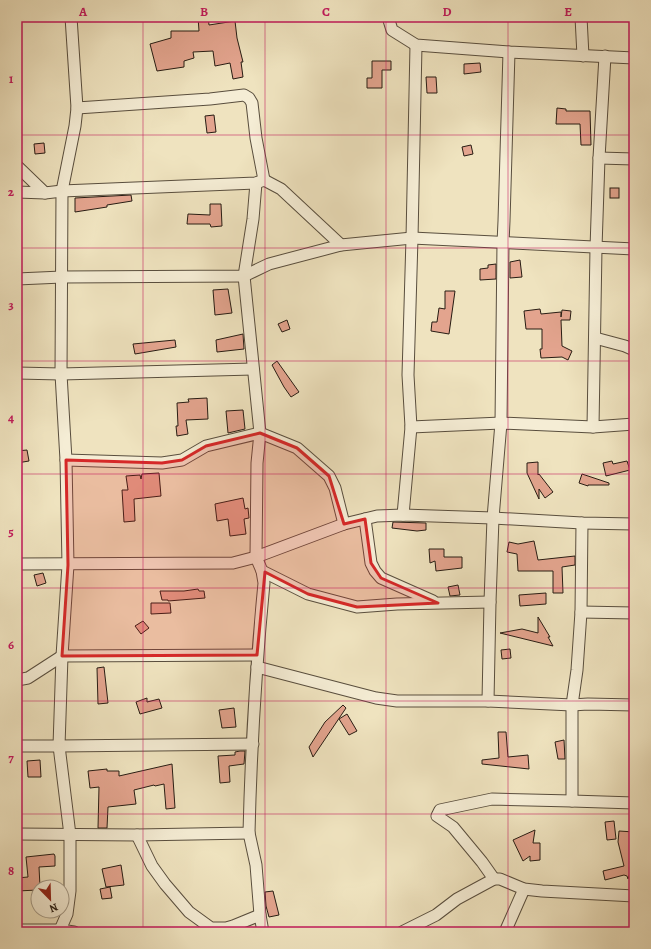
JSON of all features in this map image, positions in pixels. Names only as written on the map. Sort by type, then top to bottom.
[{"type":"street","points":[[61,931],[67,914],[70,891],[70,835],[59,746],[62,656],[68,565],[66,460],[61,374],[62,191],[75,126],[77,108],[71,17]]},
{"type":"street","points":[[388,17],[392,30],[416,45],[509,52],[634,58]]},
{"type":"street","points":[[581,17],[583,56]]},
{"type":"street","points":[[403,515],[412,427],[408,375],[416,45]]},
{"type":"street","points":[[488,701],[493,518],[501,423],[503,243],[509,52]]},
{"type":"street","points":[[593,427],[596,248],[599,158],[605,56]]},
{"type":"street","points":[[77,108],[210,99],[244,95],[249,98],[252,103],[260,182],[244,276],[260,433],[256,463],[256,557],[262,571],[264,583],[257,655],[249,833],[256,865],[260,915],[263,932]]},
{"type":"street","points":[[599,158],[634,159]]},
{"type":"street","points":[[17,166],[45,193]]},
{"type":"street","points":[[17,192],[45,193],[260,182],[281,189],[341,245]]},
{"type":"street","points":[[17,280],[62,277],[244,276],[269,264],[341,245],[412,238],[634,249]]},
{"type":"street","points":[[594,338],[625,346],[634,350]]},
{"type":"street","points":[[17,373],[61,374],[253,369]]},
{"type":"street","points":[[412,427],[501,423],[593,427],[634,424]]},
{"type":"street","points":[[66,460],[162,463],[182,460],[206,446],[260,433],[297,448],[329,476],[335,488],[344,524]]},
{"type":"street","points":[[17,564],[68,565],[233,563],[256,557],[344,524],[377,516],[403,515],[634,524]]},
{"type":"street","points":[[365,519],[371,563],[378,575],[381,578],[438,603]]},
{"type":"street","points":[[572,802],[572,705],[577,670],[581,612],[582,523]]},
{"type":"street","points":[[262,571],[308,594],[357,607],[397,604],[490,602]]},
{"type":"street","points":[[581,612],[634,613]]},
{"type":"street","points":[[17,680],[28,678],[62,656],[257,655]]},
{"type":"street","points":[[257,667],[376,698],[397,701],[488,701],[572,705],[634,705]]},
{"type":"street","points":[[17,746],[253,744]]},
{"type":"street","points":[[494,879],[478,856],[453,827],[437,816],[440,810],[492,799],[634,803]]},
{"type":"street","points":[[17,834],[137,835],[249,833]]},
{"type":"street","points":[[137,835],[152,866],[165,884],[189,912],[211,928],[226,930],[260,915]]},
{"type":"street","points":[[402,932],[436,915],[457,899],[494,879],[500,879],[524,889],[634,896]]},
{"type":"street","points":[[505,932],[524,889]]},
{"type":"street","points":[[17,930],[74,932]]},
{"type":"highlighted area","points":[[260,433],[297,448],[329,476],[344,524],[365,519],[371,563],[381,578],[438,603],[357,607],[308,594],[265,572],[257,655],[62,656],[68,565],[66,460],[162,463],[182,460],[206,446]]},
{"type":"building","points":[[198,17],[208,17],[209,25],[235,21],[237,38],[243,62],[241,62],[243,77],[233,79],[230,63],[215,66],[213,51],[193,52],[194,58],[184,61],[184,67],[157,71],[150,44],[171,38],[171,31],[199,31]]},
{"type":"building","points":[[372,61],[391,61],[391,70],[382,70],[382,88],[367,88],[367,78],[372,78]]},
{"type":"building","points":[[480,63],[481,72],[464,74],[464,64]]},
{"type":"building","points":[[426,77],[436,77],[437,93],[427,93]]},
{"type":"building","points":[[557,108],[566,109],[566,111],[590,111],[591,145],[581,145],[580,124],[556,124]]},
{"type":"building","points":[[214,115],[216,132],[207,133],[205,116]]},
{"type":"building","points":[[44,143],[45,153],[35,154],[34,144]]},
{"type":"building","points":[[471,145],[473,154],[464,156],[462,147]]},
{"type":"building","points":[[610,188],[619,188],[619,198],[610,198]]},
{"type":"building","points":[[131,195],[132,201],[75,212],[75,198]]},
{"type":"building","points":[[210,204],[221,204],[222,226],[211,227],[210,224],[187,224],[188,214],[210,215]]},
{"type":"building","points":[[520,260],[522,277],[510,278],[510,262]]},
{"type":"building","points":[[496,264],[496,279],[480,280],[480,269],[488,268],[488,265]]},
{"type":"building","points":[[228,289],[232,313],[215,315],[213,290]]},
{"type":"building","points":[[445,291],[455,291],[449,334],[431,331],[432,322],[437,322],[439,308],[445,309]]},
{"type":"building","points":[[540,309],[541,314],[561,312],[561,317],[562,310],[571,311],[570,320],[561,320],[562,346],[572,351],[568,360],[562,357],[541,358],[540,349],[542,349],[542,329],[526,329],[524,311]]},
{"type":"building","points":[[287,320],[290,329],[282,332],[278,324]]},
{"type":"building","points":[[243,334],[244,349],[217,352],[216,340]]},
{"type":"building","points":[[175,340],[176,347],[135,354],[133,344]]},
{"type":"building","points":[[277,361],[299,392],[291,397],[272,365]]},
{"type":"building","points":[[207,398],[208,419],[186,420],[188,434],[177,436],[177,403],[189,402],[188,399]]},
{"type":"building","points":[[243,410],[245,429],[228,433],[226,411]]},
{"type":"building","points":[[27,450],[29,461],[17,463],[17,451]]},
{"type":"building","points":[[612,461],[613,464],[627,461],[630,470],[606,476],[603,463]]},
{"type":"building","points":[[538,462],[538,475],[539,474],[553,492],[545,498],[539,489],[539,499],[527,473],[527,463]]},
{"type":"building","points":[[159,473],[161,496],[134,499],[135,521],[124,522],[122,490],[128,490],[126,476],[140,475],[141,479],[142,474]]},
{"type":"building","points":[[582,474],[609,483],[609,485],[588,486],[579,483]]},
{"type":"building","points":[[243,498],[245,509],[248,508],[249,518],[244,519],[246,534],[230,536],[228,519],[217,521],[215,504]]},
{"type":"building","points":[[393,522],[426,523],[426,530],[417,531],[392,528]]},
{"type":"building","points":[[534,541],[538,560],[575,556],[575,565],[562,567],[563,593],[553,593],[553,571],[518,571],[517,554],[507,552],[509,542],[518,544]]},
{"type":"building","points":[[429,549],[444,549],[444,557],[462,557],[462,568],[436,571],[435,561],[430,563]]},
{"type":"building","points":[[43,573],[46,583],[37,586],[34,575]]},
{"type":"building","points":[[458,585],[460,595],[450,596],[448,587]]},
{"type":"building","points":[[198,589],[199,591],[204,591],[205,598],[168,601],[162,600],[160,591],[184,591]]},
{"type":"building","points":[[546,593],[546,604],[520,606],[519,595]]},
{"type":"building","points":[[151,603],[170,603],[171,613],[151,614]]},
{"type":"building","points":[[538,617],[550,637],[548,637],[553,646],[500,633],[522,629],[538,633]]},
{"type":"building","points":[[143,621],[149,628],[141,634],[135,626]]},
{"type":"building","points":[[510,649],[511,658],[502,659],[501,650]]},
{"type":"building","points":[[104,667],[108,703],[98,704],[97,668]]},
{"type":"building","points":[[147,698],[147,702],[159,699],[162,708],[140,714],[136,702]]},
{"type":"building","points":[[343,705],[346,708],[313,757],[309,747],[325,722]]},
{"type":"building","points":[[234,708],[236,727],[222,728],[219,710]]},
{"type":"building","points":[[347,714],[357,731],[349,735],[339,719]]},
{"type":"building","points":[[498,732],[506,732],[508,757],[528,755],[529,769],[482,764],[482,760],[499,758]]},
{"type":"building","points":[[564,740],[565,759],[558,759],[555,742]]},
{"type":"building","points":[[245,751],[244,764],[229,766],[230,782],[220,783],[218,756],[235,755],[235,752]]},
{"type":"building","points":[[40,760],[41,777],[28,777],[27,761]]},
{"type":"building","points":[[172,764],[175,808],[166,809],[164,784],[134,790],[136,804],[108,807],[107,828],[98,828],[99,787],[90,788],[88,771],[107,769],[107,771],[119,771],[119,776]]},
{"type":"building","points":[[614,821],[616,839],[607,840],[605,822]]},
{"type":"building","points":[[535,830],[533,843],[540,843],[540,860],[530,861],[530,856],[523,861],[513,840]]},
{"type":"building","points":[[619,831],[634,832],[634,860],[628,879],[627,876],[624,875],[605,880],[603,871],[624,866],[618,842]]},
{"type":"building","points":[[54,854],[55,866],[39,867],[40,879],[30,879],[30,890],[17,891],[17,878],[28,877],[26,857]]},
{"type":"building","points":[[121,865],[124,885],[106,887],[102,869]]},
{"type":"building","points":[[110,887],[112,898],[102,899],[100,889]]},
{"type":"building","points":[[273,891],[279,915],[269,917],[266,906],[265,892]]}]
